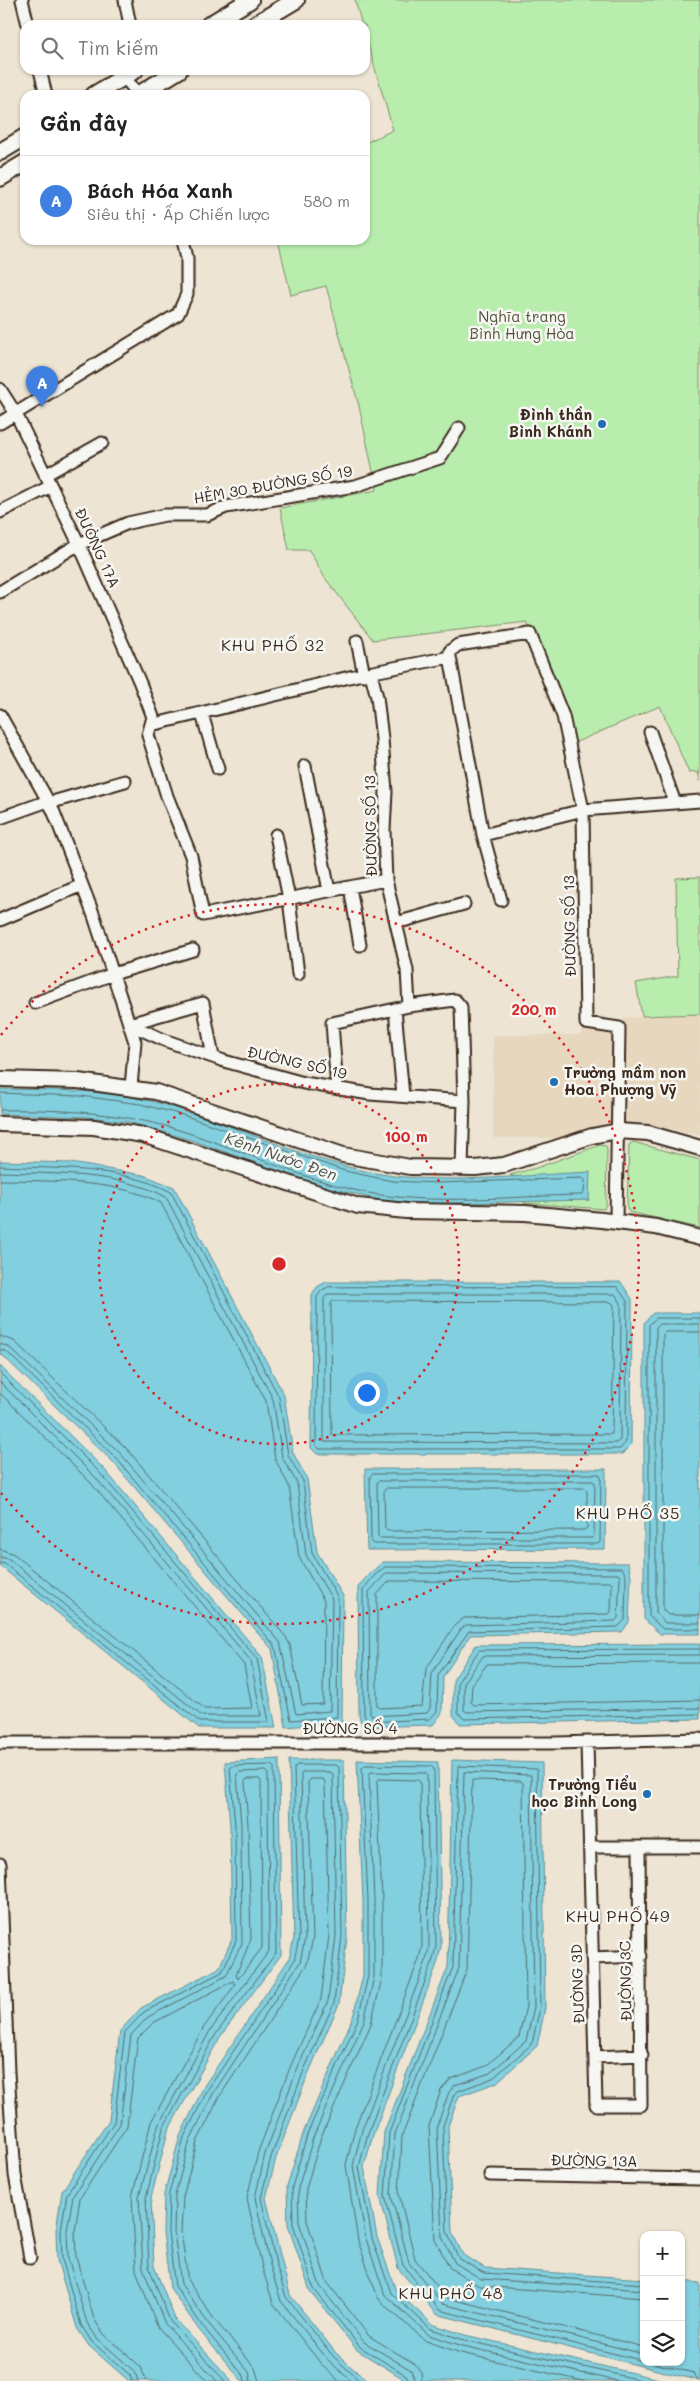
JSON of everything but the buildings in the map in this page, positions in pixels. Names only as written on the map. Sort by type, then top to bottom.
[{"type":"main road","points":[[217,20],[250,0]]},
{"type":"main road","points":[[262,20],[296,0]]},
{"type":"main road","points":[[102,90],[126,75]]},
{"type":"main road","points":[[147,90],[171,75]]},
{"type":"main road","points":[[0,152],[20,140]]},
{"type":"main road","points":[[0,178],[20,166]]},
{"type":"street","points":[[22,0],[27,20]]},
{"type":"street","points":[[125,0],[129,20]]},
{"type":"street","points":[[41,75],[45,90]]},
{"type":"street","points":[[130,75],[137,90]]},
{"type":"street","points":[[0,424],[178,314],[187,294],[187,258],[184,245]]},
{"type":"street","name":"ĐƯỜNG 17A","points":[[0,389],[16,414],[79,544],[140,683],[153,717],[148,735],[167,796],[191,856],[203,915],[289,899]]},
{"type":"street","name":"HẺM 30 ĐƯỜNG SỐ 19","points":[[0,592],[79,544],[128,523],[165,515],[207,515],[226,507],[355,486],[440,458],[459,428]]},
{"type":"street","points":[[45,475],[102,443]]},
{"type":"street","points":[[0,512],[51,486]]},
{"type":"street","points":[[501,900],[483,835],[450,651],[458,645],[530,634],[563,716],[582,810]]},
{"type":"street","name":"ĐƯỜNG SỐ 13","points":[[357,640],[377,697],[386,792],[384,830],[386,880],[406,970],[410,1006]]},
{"type":"street","points":[[151,725],[450,657]]},
{"type":"street","points":[[202,714],[218,769]]},
{"type":"street","points":[[0,715],[48,802],[82,884],[135,1042],[131,1087]]},
{"type":"street","points":[[650,732],[675,803]]},
{"type":"street","points":[[305,766],[329,891]]},
{"type":"street","points":[[0,818],[48,802],[125,782]]},
{"type":"street","points":[[483,835],[582,810],[700,801]]},
{"type":"street","name":"ĐƯỜNG SỐ 13","points":[[582,810],[586,1023],[619,1028],[618,1130]]},
{"type":"street","points":[[276,835],[289,899],[298,974]]},
{"type":"street","points":[[289,899],[386,880]]},
{"type":"street","points":[[0,920],[82,884]]},
{"type":"street","points":[[350,887],[360,945]]},
{"type":"street","points":[[396,923],[464,904]]},
{"type":"street","points":[[35,1003],[113,974],[193,950]]},
{"type":"street","points":[[337,1088],[332,1023],[410,1006],[455,1000],[461,1007],[464,1101],[462,1168]]},
{"type":"street","points":[[129,1024],[203,1002],[213,1057]]},
{"type":"street","points":[[395,1009],[403,1096]]},
{"type":"street","name":"ĐƯỜNG SỐ 19","points":[[129,1024],[164,1040],[213,1057],[304,1083],[403,1096],[464,1101]]},
{"type":"street","points":[[0,1079],[78,1081],[131,1087],[181,1099],[357,1159],[410,1167],[490,1167],[520,1161],[592,1136],[618,1130],[648,1133],[700,1148]]},
{"type":"street","points":[[0,1124],[94,1127],[134,1133],[330,1198],[365,1207],[424,1212],[538,1214],[656,1227],[700,1238]]},
{"type":"street","points":[[616,1222],[618,1130]]},
{"type":"street","name":"ĐƯỜNG SỐ 4","points":[[0,1743],[588,1742],[700,1738]]},
{"type":"street","name":"ĐƯỜNG 3D","points":[[588,1742],[596,2105]]},
{"type":"street","points":[[590,1847],[700,1847]]},
{"type":"street","name":"ĐƯỜNG 3C","points":[[596,2105],[642,2105],[639,1847]]},
{"type":"street","points":[[0,1864],[8,2072],[15,2175],[30,2258]]},
{"type":"street","points":[[592,1958],[641,1956]]},
{"type":"street","points":[[595,2057],[642,2055]]},
{"type":"street","name":"ĐƯỜNG 13A","points":[[490,2175],[698,2179]]},
{"type":"shaded area","points":[[700,1014],[700,1134],[626,1122],[624,1018]]},
{"type":"shaded area","name":"Trường mầm non Hoa Phượng Vỹ","points":[[582,1027],[601,1030],[612,1037],[615,1043],[614,1121],[559,1138],[493,1138],[493,1035],[581,1035]]},
{"type":"green space","name":"Nghĩa trang Bình Hưng Hòa","points":[[355,0],[700,0],[700,781],[698,772],[689,773],[660,706],[574,743],[527,622],[373,640],[325,578],[309,550],[289,550],[280,508],[377,490],[359,406],[326,286],[291,295],[279,245],[370,245],[370,141],[393,130],[370,51],[370,20],[361,20]]},
{"type":"green space","points":[[700,877],[700,1014],[642,1016],[636,983],[678,976],[676,878]]},
{"type":"green space","points":[[633,1142],[700,1160],[700,1228],[629,1212],[627,1208],[629,1145]]},
{"type":"green space","points":[[600,1145],[606,1146],[607,1150],[606,1205],[604,1209],[524,1203],[523,1201],[589,1200],[510,1175],[536,1168]]},
{"type":"water","name":"Kênh Nước Đen","points":[[0,1089],[81,1091],[142,1099],[188,1112],[317,1158],[370,1172],[396,1176],[451,1179],[590,1172],[589,1200],[420,1204],[379,1200],[322,1186],[191,1140],[128,1122],[88,1117],[0,1114]]},
{"type":"water","points":[[0,1161],[71,1163],[143,1175],[174,1187],[284,1395],[293,1453],[307,1479],[317,1552],[343,1596],[342,1722],[286,1727],[272,1649],[113,1462],[0,1353]]},
{"type":"water","points":[[326,1282],[621,1282],[632,1299],[631,1445],[622,1454],[317,1454],[311,1448],[312,1294],[317,1287]]},
{"type":"water","points":[[653,1313],[700,1313],[700,1634],[660,1634],[644,1619],[644,1323]]},
{"type":"water","points":[[0,1366],[104,1469],[262,1657],[276,1728],[199,1728],[0,1566]]},
{"type":"water","points":[[365,1469],[606,1469],[605,1549],[367,1550]]},
{"type":"water","points":[[383,1562],[628,1563],[631,1576],[629,1622],[622,1632],[470,1635],[443,1677],[442,1713],[433,1725],[363,1727],[359,1716],[358,1587]]},
{"type":"water","points":[[700,1644],[700,1719],[460,1724],[453,1715],[453,1680],[476,1645]]},
{"type":"water","points":[[279,1759],[281,1955],[220,2037],[168,2131],[151,2198],[154,2266],[175,2319],[232,2381],[129,2381],[89,2346],[77,2328],[57,2260],[56,2230],[62,2191],[109,2120],[120,2031],[141,2008],[219,1968],[232,1939],[230,1826],[225,1762]]},
{"type":"water","points":[[289,1760],[344,1760],[347,1937],[339,2004],[309,2072],[276,2158],[266,2198],[290,2295],[336,2353],[367,2381],[242,2381],[199,2330],[170,2288],[163,2232],[164,2194],[180,2136],[204,2086],[289,1959],[294,1938]]},
{"type":"water","points":[[357,1760],[438,1762],[441,1947],[437,1964],[373,2135],[364,2167],[377,2237],[396,2291],[432,2324],[465,2335],[668,2381],[407,2381],[357,2350],[310,2291],[288,2225],[287,2186],[304,2131],[353,2017],[363,1975],[363,1901]]},
{"type":"water","points":[[452,1760],[542,1763],[545,2008],[537,2046],[496,2083],[459,2096],[448,2126],[452,2232],[463,2255],[485,2268],[640,2279],[640,2366],[436,2314],[398,2268],[380,2196],[384,2132],[448,1967]]},
{"type":"water","points":[[685,2281],[700,2283],[700,2381],[641,2366],[685,2366]]},
{"type":"place","name":"Bách Hóa Xanh","points":[[42,407]]},
{"type":"place","name":"Đình thần Bình Khánh","points":[[602,424]]},
{"type":"place","name":"Trường mầm non Hoa Phượng Vỹ","points":[[554,1082]]},
{"type":"place","name":"Trường Tiểu học Bình Long","points":[[647,1794]]},
{"type":"district","name":"KHU PHỐ 32","points":[[273,645]]},
{"type":"district","name":"KHU PHỐ 35","points":[[628,1513]]},
{"type":"district","name":"KHU PHỐ 49","points":[[618,1916]]},
{"type":"district","name":"KHU PHỐ 48","points":[[451,2293]]}]
